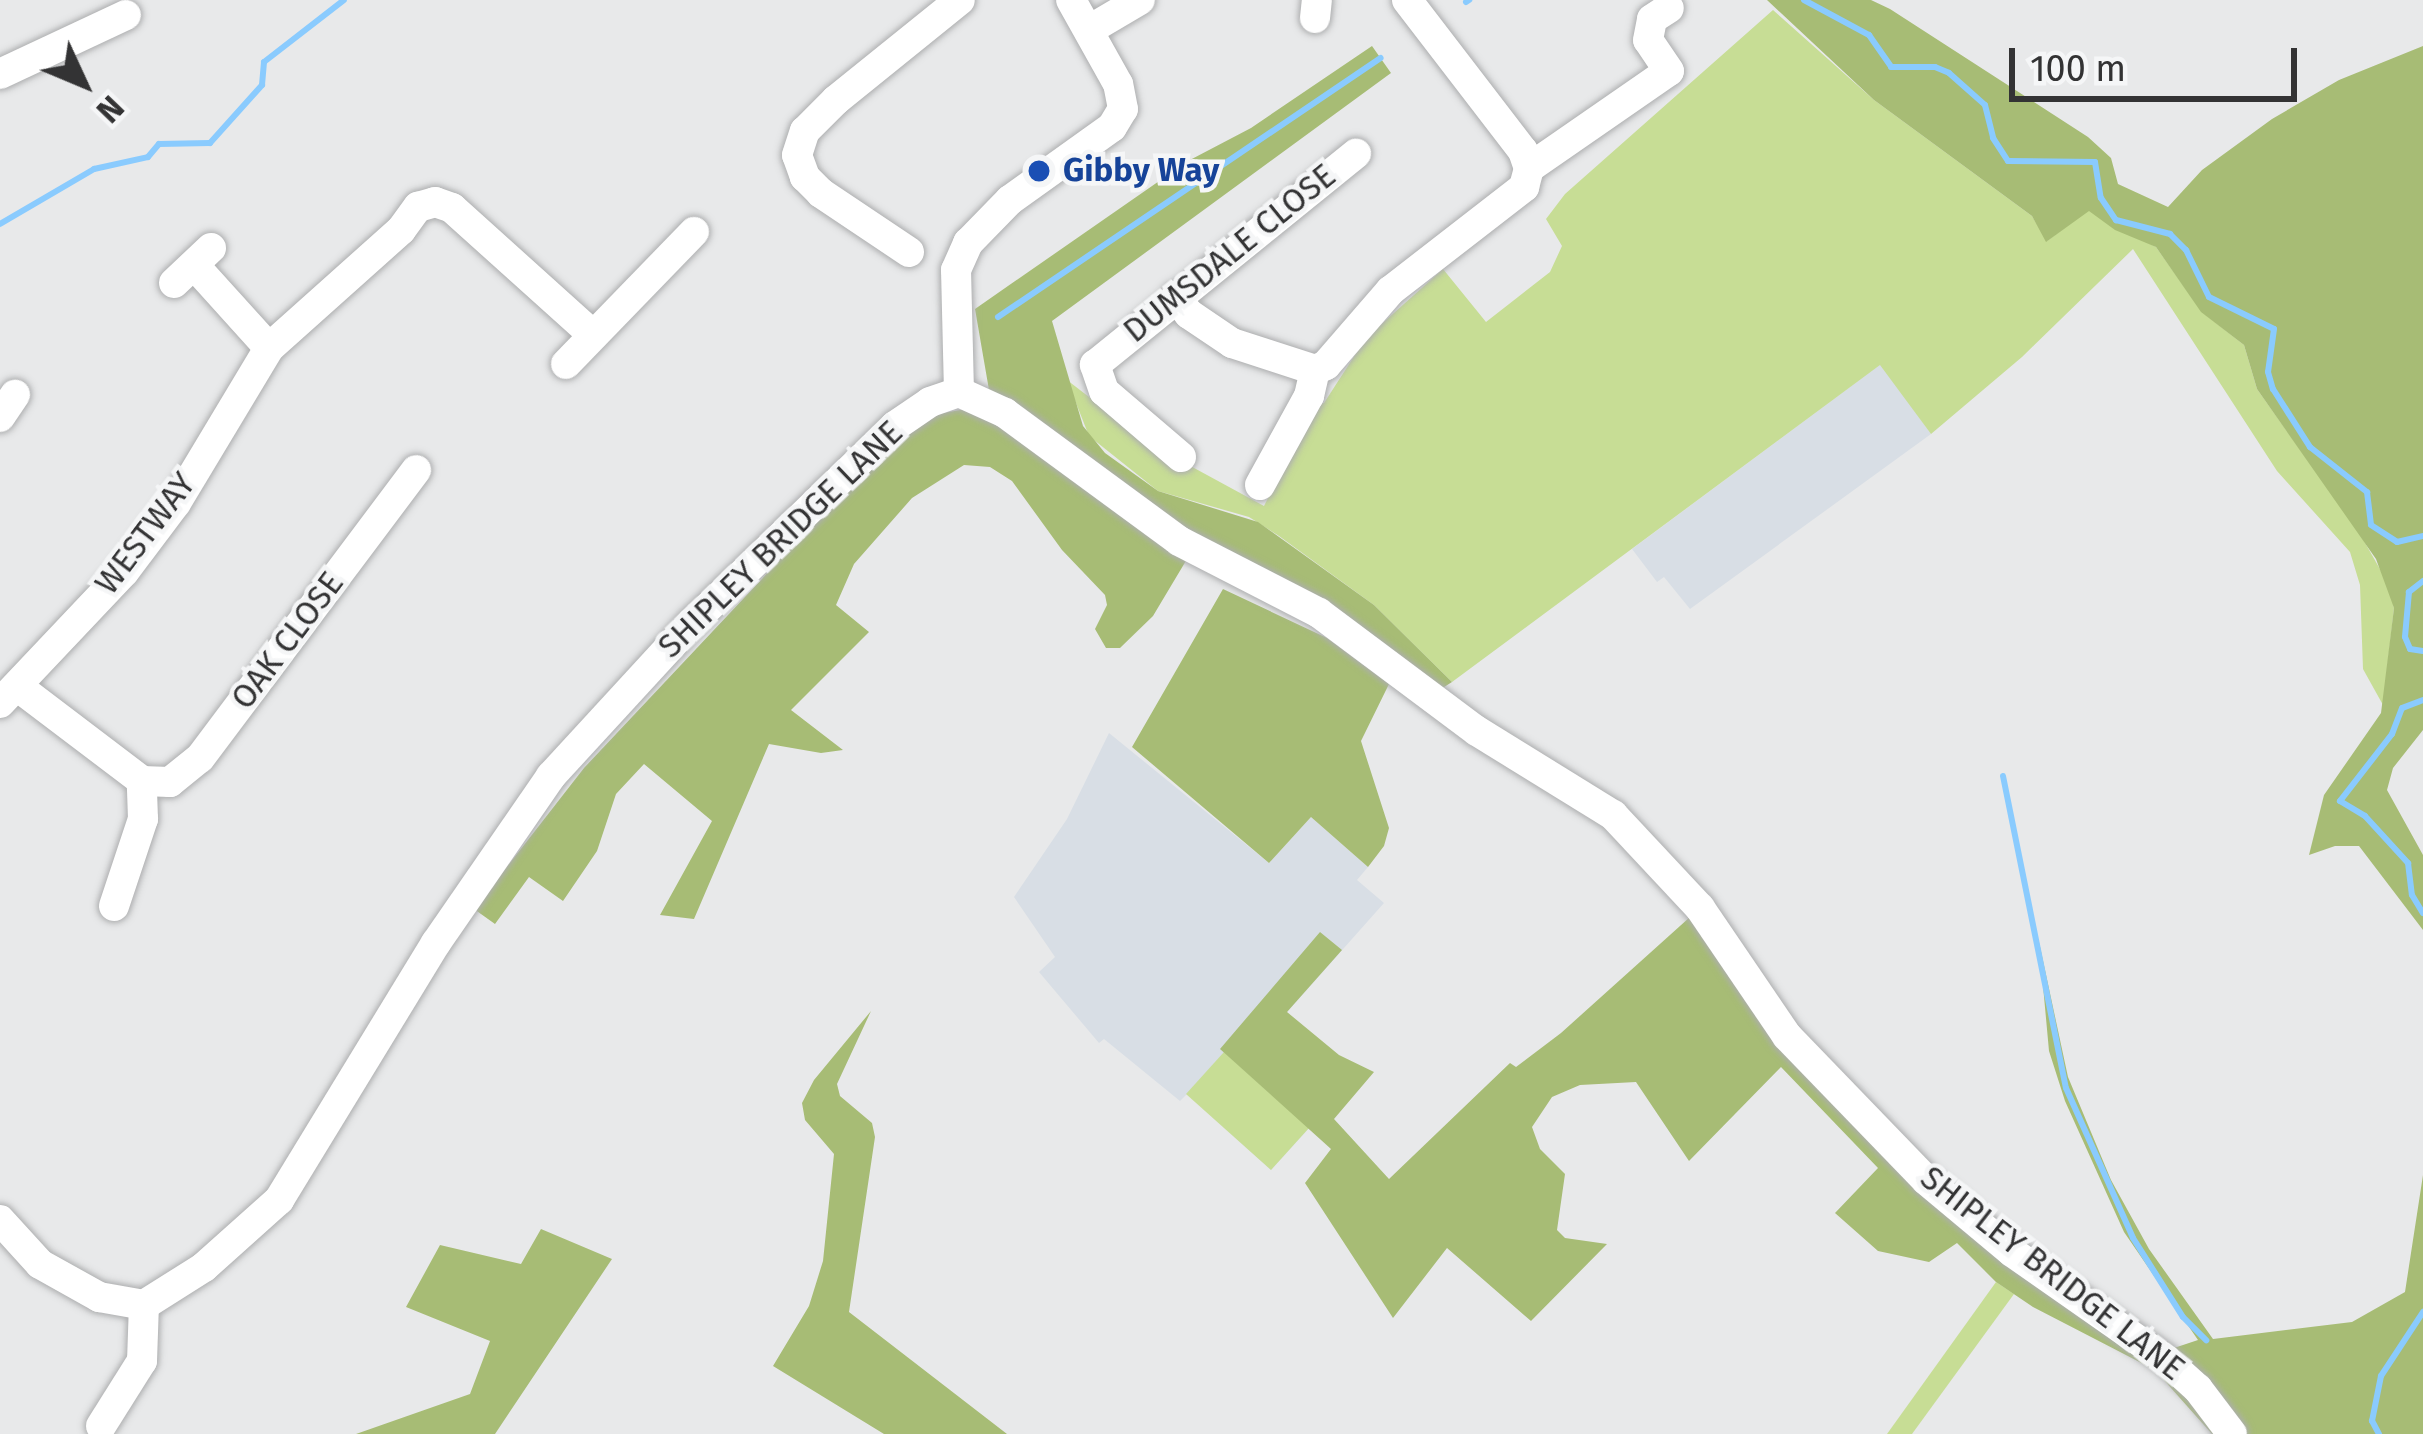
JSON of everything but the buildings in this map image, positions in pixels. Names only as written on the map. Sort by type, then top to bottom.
[{"type":"street","points":[[909,252],[821,193],[784,156],[836,100],[961,0]]},
{"type":"street","points":[[959,392],[956,270],[968,243],[1003,189],[1096,141],[1123,109],[1118,84],[1070,0]]},
{"type":"street","points":[[1088,30],[1140,0]]},
{"type":"street","points":[[1176,296],[1189,314],[1232,343],[1315,370],[1326,365],[1390,291],[1524,188],[1529,168],[1523,151],[1407,0]]},
{"type":"street","points":[[1529,168],[1678,65],[1648,40],[1652,20],[1669,8]]},
{"type":"street","points":[[0,74],[136,14]]},
{"type":"street","name":"DUMSDALE CLOSE","points":[[1181,457],[1104,392],[1095,365],[1356,154]]},
{"type":"street","name":"WESTWAY","points":[[9,694],[124,572],[176,503],[269,348],[401,230],[418,207],[435,202],[452,208],[593,334]]},
{"type":"street","points":[[566,364],[694,232]]},
{"type":"street","points":[[194,266],[269,348]]},
{"type":"street","points":[[1260,485],[1309,396],[1315,370]]},
{"type":"street","name":"SHIPLEY BRIDGE LANE","points":[[144,1305],[204,1267],[279,1200],[436,943],[551,776],[691,624],[895,426],[930,402],[959,392],[1005,413],[1179,541],[1319,614],[1463,722],[1607,809],[1700,908],[1787,1036],[1926,1180],[2012,1252],[2166,1360],[2198,1389],[2232,1434]]},
{"type":"street","name":"OAK CLOSE","points":[[142,782],[170,782],[200,758],[416,470]]},
{"type":"street","points":[[9,694],[142,782],[143,819],[112,912]]},
{"type":"street","points":[[0,1220],[40,1264],[99,1297],[144,1305],[142,1361],[101,1426]]},
{"type":"shaded area","points":[[1881,364],[1931,434],[1690,609],[1664,577],[1657,582],[1632,549]]},
{"type":"shaded area","points":[[1109,733],[1269,863],[1311,817],[1368,867],[1357,880],[1384,903],[1240,1065],[1309,1128],[1271,1170],[1187,1094],[1180,1101],[1104,1039],[1099,1043],[1039,972],[1055,957],[1014,897],[1067,819]]},
{"type":"green space","points":[[1767,0],[1871,0],[1890,9],[2088,137],[2111,158],[2118,184],[2168,207],[2202,170],[2272,119],[2339,80],[2423,46],[2423,730],[2393,768],[2387,790],[2423,855],[2423,930],[2359,846],[2335,846],[2309,855],[2324,795],[2381,713],[2394,608],[2376,559],[2257,389],[2244,345],[2201,312],[2156,247],[2115,230],[2089,211],[2046,242],[2032,216],[1874,100]]},
{"type":"green space","points":[[1773,10],[1874,100],[2032,216],[2047,241],[2088,210],[2156,247],[2202,312],[2244,345],[2257,389],[2360,534],[2389,585],[2394,608],[2383,705],[2363,669],[2360,585],[2350,552],[2277,471],[2133,249],[2022,357],[1931,434],[1880,365],[1452,682],[1374,605],[1279,536],[1249,517],[1158,491],[1089,436],[1067,380],[1150,444],[1264,506],[1313,408],[1324,403],[1366,338],[1443,269],[1486,322],[1550,272],[1562,246],[1546,219],[1565,194]]},
{"type":"green space","points":[[1372,46],[1391,73],[1052,321],[1083,426],[1105,453],[1158,491],[1258,522],[1374,605],[1452,682],[1441,689],[1199,539],[1153,616],[1120,648],[1106,648],[1095,629],[1107,605],[1105,595],[1062,550],[1012,481],[990,467],[964,465],[912,498],[854,564],[836,605],[869,632],[791,710],[843,750],[821,753],[769,744],[694,919],[660,915],[712,821],[644,764],[616,794],[597,851],[563,901],[529,877],[495,924],[474,909],[584,768],[903,429],[932,415],[977,407],[989,390],[975,309],[1188,161],[1251,128]]},
{"type":"green space","points":[[1223,589],[1327,638],[1389,684],[1361,741],[1389,828],[1384,846],[1368,867],[1311,817],[1269,863],[1132,747]]},
{"type":"green space","points":[[1690,917],[1929,1190],[2171,1349],[2198,1340],[2124,1232],[2065,1101],[2049,1051],[2039,942],[2068,1077],[2111,1180],[2149,1249],[2213,1339],[2352,1322],[2405,1292],[2423,1175],[2423,1434],[2212,1434],[2155,1370],[2033,1307],[1996,1282],[1957,1243],[1929,1262],[1878,1251],[1835,1213],[1878,1168],[1781,1067],[1689,1161],[1636,1082],[1580,1085],[1552,1097],[1532,1127],[1540,1149],[1565,1174],[1557,1230],[1565,1238],[1607,1244],[1531,1321],[1447,1248],[1393,1318],[1305,1183],[1331,1149],[1220,1049],[1320,932],[1342,950],[1287,1012],[1339,1055],[1374,1072],[1334,1119],[1389,1179],[1510,1063],[1516,1067],[1561,1033]]},
{"type":"green space","points":[[871,1011],[837,1084],[840,1096],[872,1123],[875,1137],[849,1312],[1007,1434],[884,1434],[773,1366],[809,1306],[823,1261],[834,1154],[805,1120],[802,1103],[814,1080]]},
{"type":"green space","points":[[1224,1052],[1309,1128],[1271,1170],[1186,1094]]},
{"type":"green space","points":[[541,1229],[612,1259],[495,1434],[356,1434],[470,1394],[490,1341],[406,1307],[440,1245],[521,1264]]},
{"type":"green space","points":[[1996,1282],[2014,1294],[1912,1434],[1887,1434]]},
{"type":"waterway","points":[[0,224],[94,169],[148,157],[159,144],[210,143],[262,85],[264,62],[344,0]]},
{"type":"waterway","points":[[1804,0],[1869,35],[1891,67],[1935,67],[1949,73],[1985,105],[1993,138],[2008,161],[2095,162],[2101,198],[2116,220],[2170,234],[2186,250],[2209,297],[2274,329],[2268,372],[2273,389],[2310,447],[2367,492],[2371,525],[2397,542],[2423,536]]},
{"type":"waterway","points":[[998,317],[1380,58]]},
{"type":"waterway","points":[[2423,581],[2409,592],[2405,637],[2410,649],[2423,651]]},
{"type":"waterway","points":[[2423,700],[2402,708],[2392,734],[2340,801],[2365,816],[2408,863],[2412,895],[2423,913]]},
{"type":"waterway","points":[[2003,776],[2066,1088],[2133,1238],[2183,1317],[2206,1340]]},
{"type":"waterway","points":[[2379,1434],[2372,1421],[2381,1376],[2423,1312]]},
{"type":"place","name":"Gibby Way","points":[[1039,171]]}]
